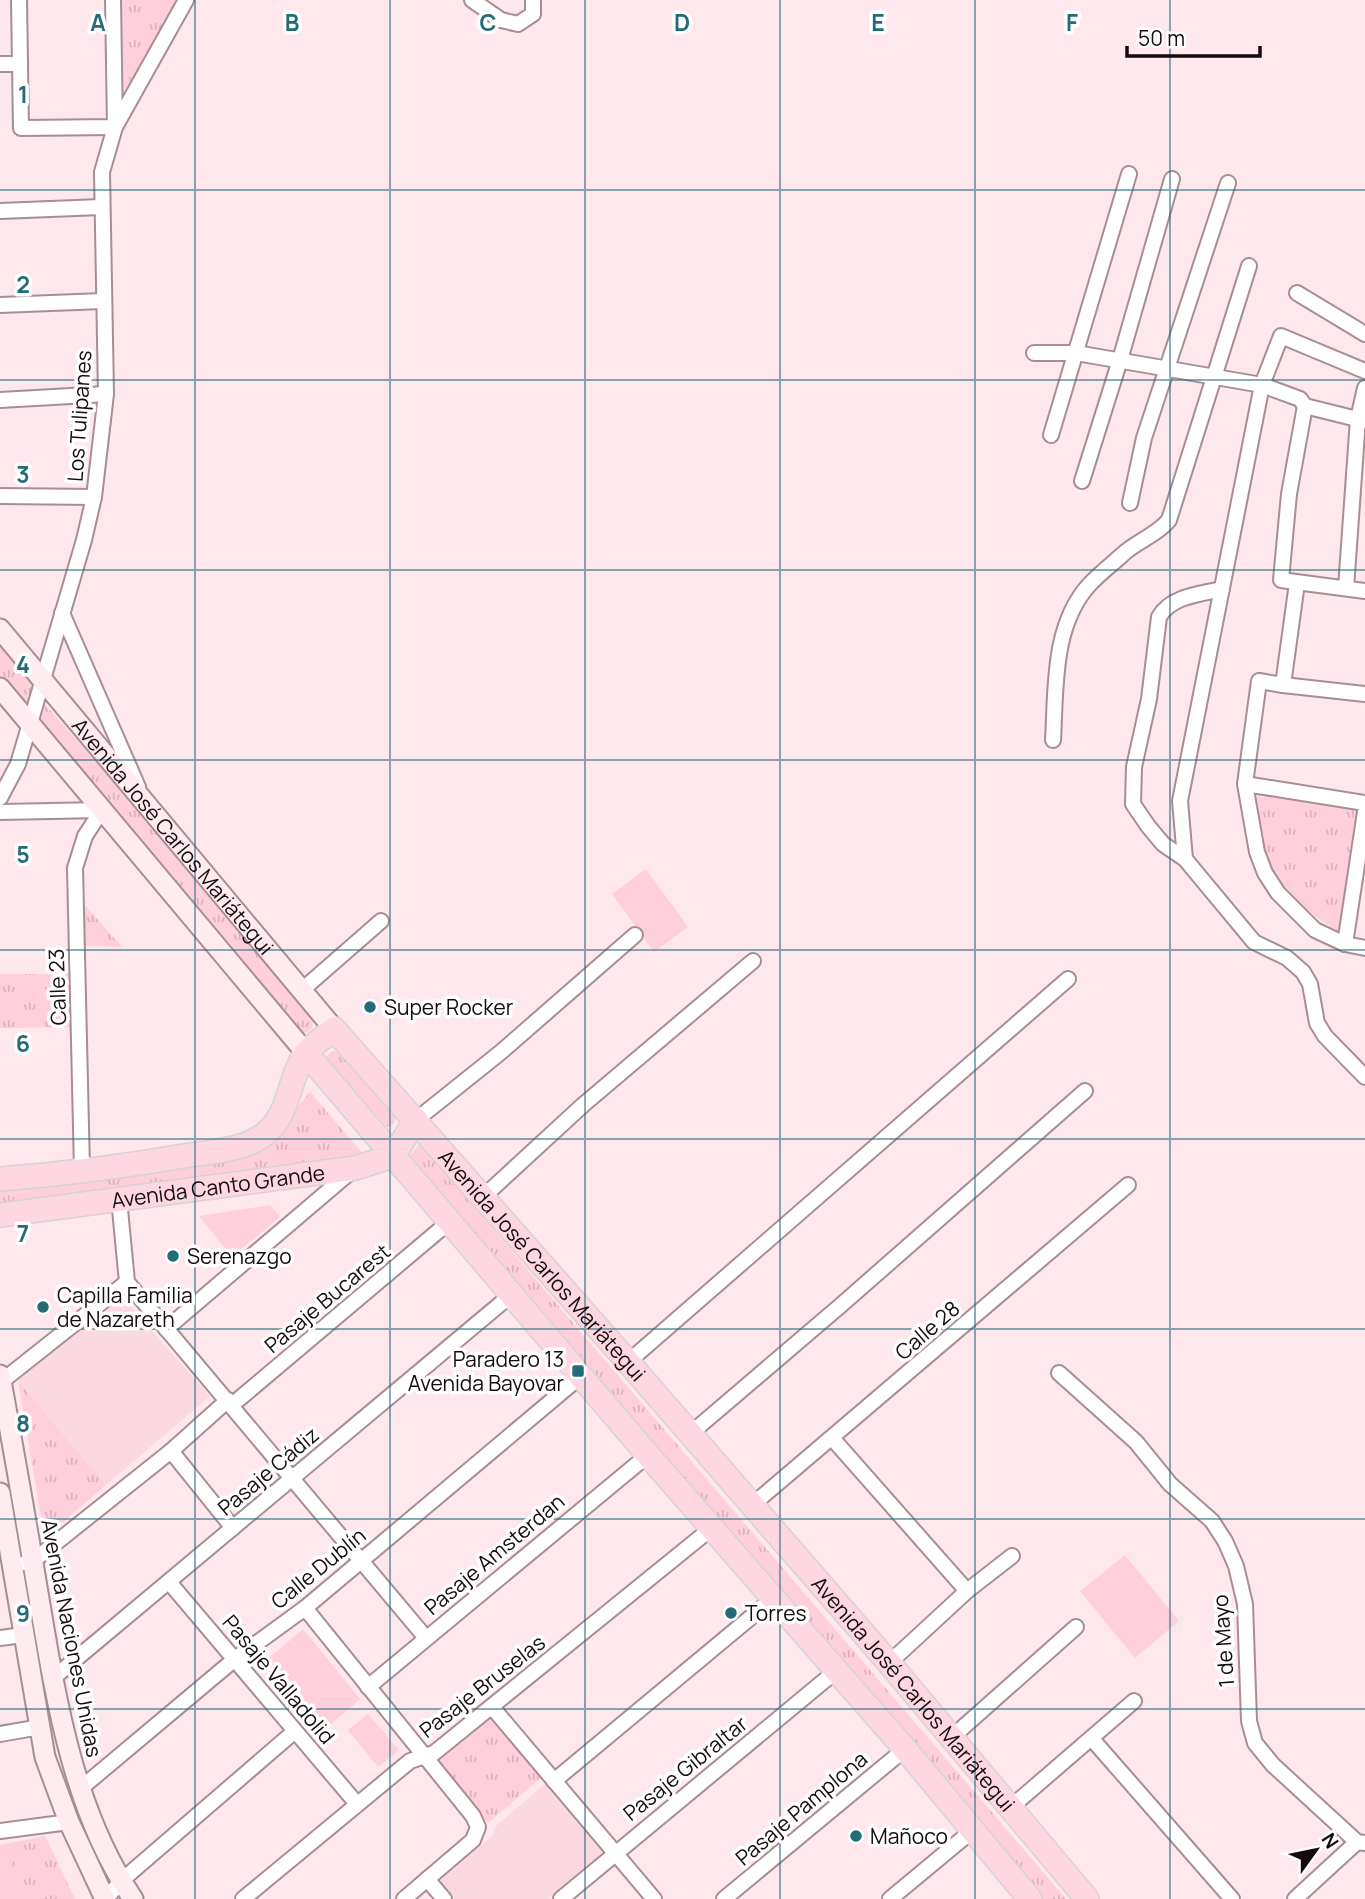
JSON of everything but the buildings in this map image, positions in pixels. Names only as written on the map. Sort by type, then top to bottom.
[{"type":"main road","name":"Avenida José Carlos Mariátegui","points":[[0,629],[334,1029],[889,1663],[1087,1899]]},
{"type":"main road","name":"Avenida José Carlos Mariátegui","points":[[4,701],[29,722],[511,1296],[905,1749],[1030,1899]]},
{"type":"main road","name":"Avenida Canto Grande","points":[[0,1179],[175,1158],[253,1142],[278,1120],[306,1053],[334,1029]]},
{"type":"main road","points":[[393,1156],[416,1120]]},
{"type":"main road","name":"Avenida Canto Grande","points":[[0,1215],[355,1168],[393,1156]]},
{"type":"main road","name":"Avenida Naciones Unidas","points":[[1,1379],[52,1679],[80,1788],[121,1881],[133,1899]]},
{"type":"main road","name":"Avenida Naciones Unidas","points":[[0,1493],[5,1545],[13,1567],[45,1756],[69,1822],[106,1899]]},
{"type":"street","points":[[19,0],[21,128],[115,127],[113,0]]},
{"type":"street","name":"Los Tulipanes","points":[[0,798],[18,764],[94,497],[106,394],[102,172],[115,127],[186,0]]},
{"type":"street","points":[[472,0],[501,20],[517,24],[533,14],[533,0]]},
{"type":"street","points":[[0,64],[20,64]]},
{"type":"street","points":[[1051,435],[1129,174]]},
{"type":"street","points":[[1082,481],[1172,179]]},
{"type":"street","points":[[1130,503],[1144,438],[1228,183]]},
{"type":"street","points":[[0,211],[101,207]]},
{"type":"street","points":[[1053,740],[1059,647],[1074,607],[1089,585],[1129,548],[1161,530],[1169,520],[1249,266]]},
{"type":"street","points":[[1297,293],[1365,334]]},
{"type":"street","points":[[0,305],[103,300]]},
{"type":"street","points":[[1185,859],[1180,801],[1262,386],[1281,336],[1365,371]]},
{"type":"street","points":[[1034,353],[1076,353],[1262,386],[1300,399],[1305,406],[1362,420]]},
{"type":"street","points":[[1346,588],[1365,388]]},
{"type":"street","points":[[0,400],[106,394]]},
{"type":"street","points":[[1305,406],[1289,494],[1281,580],[1365,591]]},
{"type":"street","points":[[0,496],[94,497]]},
{"type":"street","points":[[1283,685],[1297,583]]},
{"type":"street","points":[[1222,589],[1177,601],[1164,607],[1158,617],[1149,699],[1134,766],[1133,804],[1163,844],[1185,859],[1254,942],[1287,958],[1303,972],[1310,984],[1317,1023],[1325,1036],[1365,1077]]},
{"type":"street","points":[[62,613],[145,804]]},
{"type":"street","points":[[1365,694],[1259,681],[1245,784],[1257,852],[1265,873],[1278,893],[1315,930],[1345,944],[1365,948]]},
{"type":"street","points":[[1245,784],[1365,803]]},
{"type":"street","points":[[0,812],[102,810]]},
{"type":"street","name":"Calle 23","points":[[82,1170],[75,868],[85,836],[102,810]]},
{"type":"street","points":[[1345,944],[1365,811]]},
{"type":"street","points":[[302,990],[382,921]]},
{"type":"street","points":[[416,1120],[500,1052],[635,934]]},
{"type":"street","points":[[482,1197],[583,1105],[754,961]]},
{"type":"street","points":[[628,1362],[1068,979]]},
{"type":"street","points":[[690,1434],[841,1306],[1085,1091]]},
{"type":"street","points":[[166,1329],[355,1168]]},
{"type":"street","name":"Calle 28","points":[[751,1506],[1128,1185]]},
{"type":"street","points":[[119,1199],[127,1282],[426,1638]]},
{"type":"street","name":"Pasaje Bucarest","points":[[33,1561],[449,1222]]},
{"type":"street","points":[[1,1379],[127,1282]]},
{"type":"street","name":"Pasaje Cádiz","points":[[52,1679],[511,1296]]},
{"type":"street","name":"1 de Mayo","points":[[1059,1373],[1136,1442],[1170,1484],[1212,1521],[1225,1541],[1236,1566],[1245,1604],[1249,1721],[1255,1743],[1273,1765],[1361,1843]]},
{"type":"street","name":"Calle Dublín","points":[[80,1788],[235,1659],[305,1608],[581,1376]]},
{"type":"street","points":[[832,1438],[967,1591]]},
{"type":"street","points":[[170,1451],[233,1528]]},
{"type":"street","name":"Pasaje Amsterdan","points":[[368,1687],[648,1455]]},
{"type":"street","name":"Pasaje Bruselas","points":[[243,1899],[410,1761],[434,1753],[713,1527]]},
{"type":"street","points":[[889,1663],[967,1591],[1012,1556]]},
{"type":"street","points":[[13,1567],[33,1561]]},
{"type":"street","name":"Pasaje Valladolid","points":[[169,1582],[357,1804]]},
{"type":"street","points":[[554,1781],[774,1598]]},
{"type":"street","points":[[305,1608],[473,1816],[478,1827],[473,1840],[404,1899]]},
{"type":"street","points":[[951,1738],[1076,1627]]},
{"type":"street","points":[[0,1638],[23,1634]]},
{"type":"street","name":"Pasaje Gibraltar","points":[[561,1899],[836,1671]]},
{"type":"street","points":[[1010,1808],[1134,1701]]},
{"type":"street","points":[[492,1707],[654,1899]]},
{"type":"street","points":[[0,1734],[40,1727]]},
{"type":"street","points":[[106,1899],[121,1881],[295,1731]]},
{"type":"street","points":[[1093,1739],[1232,1899]]},
{"type":"street","name":"Pasaje Pamplona","points":[[724,1899],[905,1749]]},
{"type":"street","points":[[0,1831],[69,1822]]},
{"type":"street","points":[[890,1899],[973,1830]]},
{"type":"street","points":[[1296,1899],[1361,1843]]},
{"type":"street","points":[[427,1879],[444,1899]]},
{"type":"shaded area","points":[[118,1293],[210,1396],[106,1485],[18,1381]]},
{"type":"shaded area","points":[[547,1782],[604,1851],[548,1899],[455,1899],[440,1881],[492,1836],[495,1827]]},
{"type":"green space","points":[[121,0],[178,0],[122,105]]},
{"type":"green space","points":[[0,647],[33,686],[26,704],[20,703],[0,679]]},
{"type":"green space","points":[[43,702],[143,815],[308,1010],[313,1020],[312,1029],[306,1033],[299,1030],[37,725]]},
{"type":"green space","points":[[1250,796],[1362,804],[1344,935],[1301,905],[1279,884],[1267,865]]},
{"type":"green space","points":[[646,869],[688,927],[654,952],[612,894]]},
{"type":"green space","points":[[84,904],[122,947],[85,946]]},
{"type":"green space","points":[[0,974],[75,974],[77,1027],[0,1028]]},
{"type":"green space","points":[[332,1051],[340,1051],[397,1116],[393,1125],[387,1127],[329,1064],[326,1057]]},
{"type":"green space","points":[[310,1092],[365,1156],[0,1206],[0,1190],[261,1150]]},
{"type":"green space","points":[[420,1144],[1066,1899],[1042,1899],[403,1163]]},
{"type":"green space","points":[[270,1205],[280,1217],[232,1257],[199,1216]]},
{"type":"green space","points":[[18,1381],[106,1485],[63,1522],[54,1523],[41,1517]]},
{"type":"green space","points":[[1125,1555],[1179,1621],[1135,1658],[1080,1591]]},
{"type":"green space","points":[[303,1629],[360,1699],[321,1733],[263,1663]]},
{"type":"green space","points":[[490,1710],[543,1776],[488,1823],[433,1756]]},
{"type":"green space","points":[[368,1714],[399,1750],[378,1767],[348,1730]]},
{"type":"green space","points":[[45,1836],[75,1899],[0,1899],[0,1845]]},
{"type":"green space","points":[[11,1858],[19,1899],[0,1899],[0,1861]]},
{"type":"place","name":"Super Rocker","points":[[370,1007]]},
{"type":"place","name":"Serenazgo","points":[[173,1256]]},
{"type":"place","name":"Capilla Familia de Nazareth","points":[[43,1307]]},
{"type":"place","name":"Paradero 13 Avenida Bayovar","points":[[578,1371]]},
{"type":"place","name":"Torres","points":[[731,1613]]},
{"type":"place","name":"Mañoco","points":[[856,1836]]}]
